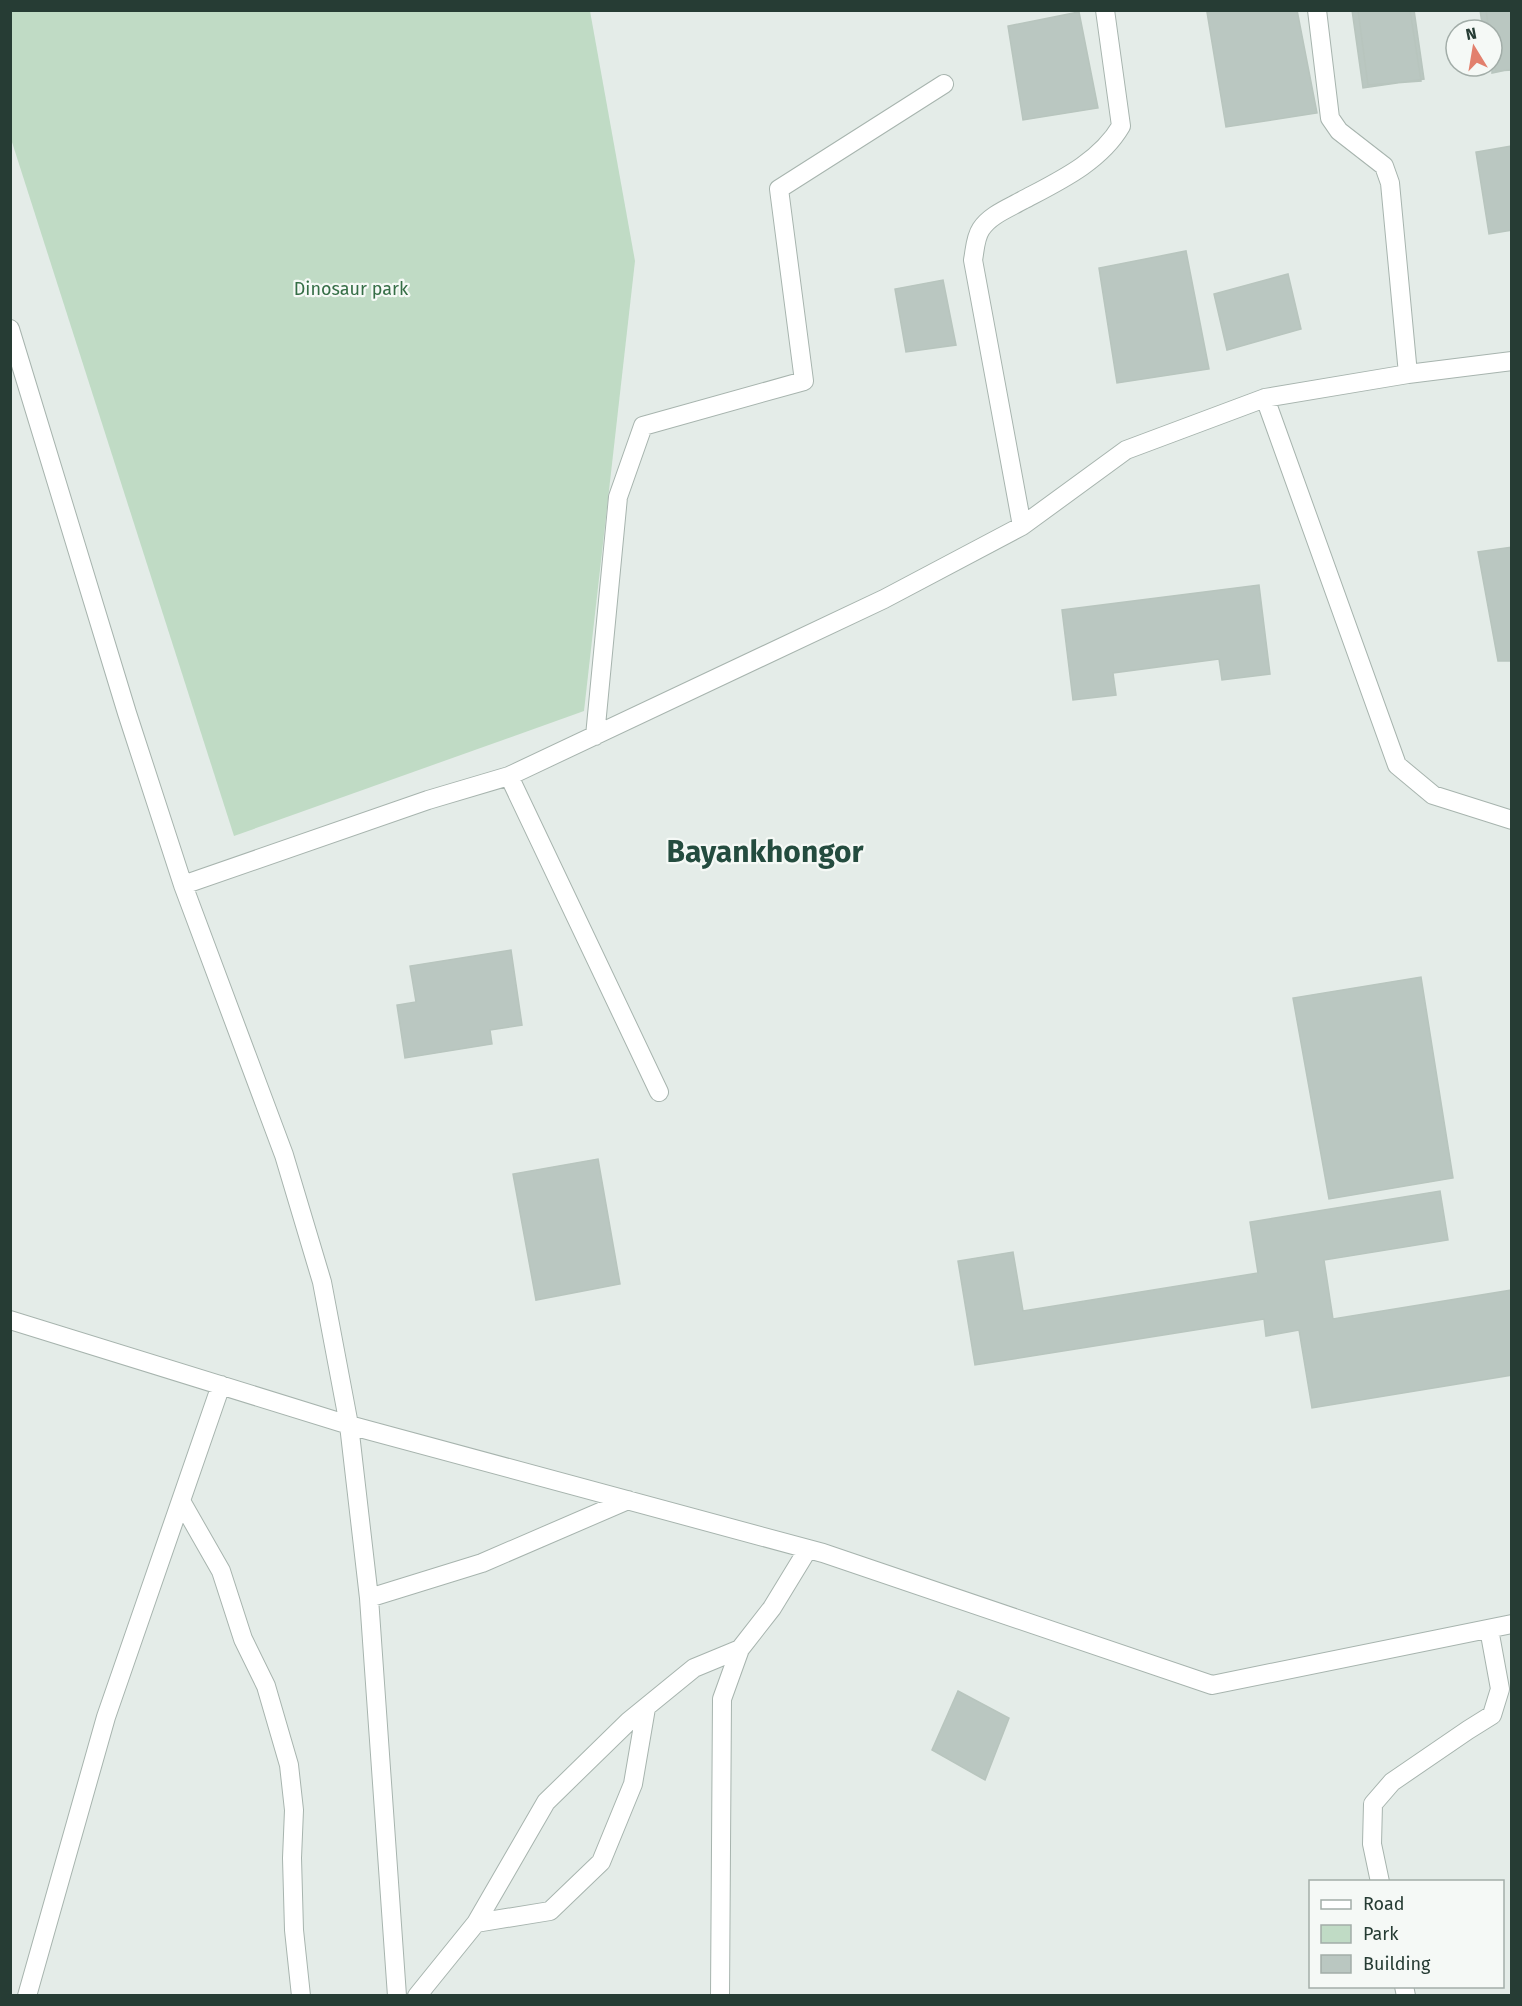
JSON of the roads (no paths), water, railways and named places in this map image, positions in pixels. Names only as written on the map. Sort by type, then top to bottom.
[{"type":"street","points":[[1022,526],[973,260],[975,242],[981,228],[999,213],[1063,179],[1106,148],[1121,126],[1105,10]]},
{"type":"street","points":[[1317,10],[1330,118],[1339,131],[1384,166],[1390,183],[1408,374]]},
{"type":"street","points":[[595,736],[618,497],[643,426],[804,381],[779,189],[944,84]]},
{"type":"street","points":[[10,329],[127,713],[183,885],[284,1155],[322,1282],[349,1425],[369,1598],[397,1995]]},
{"type":"street","points":[[183,885],[428,800],[509,776],[884,599],[1022,526],[1126,450],[1265,398],[1408,374],[1512,361]]},
{"type":"street","points":[[1265,398],[1397,765],[1433,795],[1512,820]]},
{"type":"street","points":[[509,776],[658,1092]]},
{"type":"street","points":[[10,1320],[349,1425],[808,1549],[1212,1685],[1512,1624]]},
{"type":"street","points":[[27,1995],[106,1717],[221,1385]]},
{"type":"street","points":[[369,1598],[482,1563],[628,1500]]},
{"type":"street","points":[[181,1501],[221,1571],[243,1639],[266,1686],[289,1765],[294,1810],[292,1858],[294,1930],[301,1995]]},
{"type":"street","points":[[720,1995],[722,1699],[740,1649],[772,1608],[808,1549]]},
{"type":"street","points":[[1380,1880],[1372,1844],[1373,1804],[1392,1782],[1492,1715],[1500,1689],[1490,1629]]},
{"type":"street","points":[[417,1995],[476,1923],[546,1802],[629,1721],[694,1668],[740,1649]]},
{"type":"street","points":[[476,1923],[550,1911],[601,1862],[633,1784],[646,1708]]},
{"type":"district","name":"Bayankhongor","points":[[765,852]]},
{"type":"park label","name":"Dinosaur park","points":[[351,289]]}]
